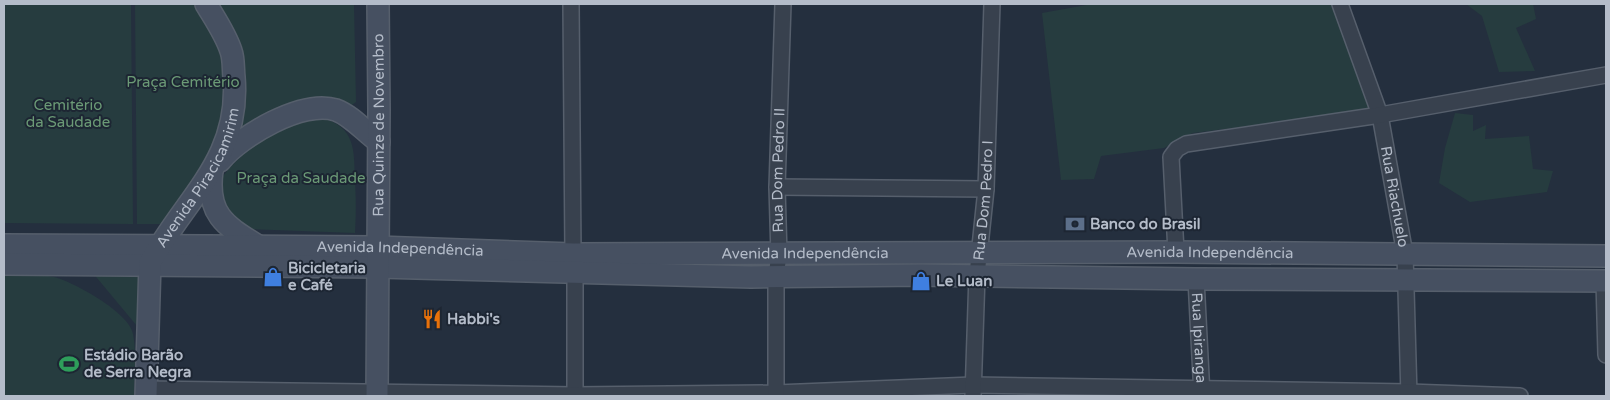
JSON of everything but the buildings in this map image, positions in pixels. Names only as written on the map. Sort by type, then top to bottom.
[{"type":"main road","name":"Avenida Piracicamirim","points":[[155,255],[212,170],[234,114],[235,90],[231,51],[206,4]]},
{"type":"main road","name":"Rua Quinze de Novembro","points":[[377,395],[378,4]]},
{"type":"main road","points":[[261,248],[234,232],[221,218],[213,200],[212,170],[228,151],[266,126],[311,108],[327,108],[344,114],[379,142]]},
{"type":"main road","name":"Avenida Independência","points":[[4,245],[155,255],[378,257],[574,264],[776,276],[977,275],[1196,279],[1605,281]]},
{"type":"main road","name":"Avenida Independência","points":[[4,264],[261,248],[378,257]]},
{"type":"main road","name":"Avenida Independência","points":[[574,264],[779,255],[981,253],[1176,252],[1606,256]]},
{"type":"main road","points":[[146,393],[155,255]]},
{"type":"street","points":[[571,4],[575,395]]},
{"type":"street","name":"Rua Dom Pedro II","points":[[776,395],[776,276],[779,255],[777,187],[783,4]]},
{"type":"street","name":"Rua Dom Pedro I","points":[[973,391],[977,275],[981,253],[986,189],[992,4]]},
{"type":"street","name":"Rua Riachuelo","points":[[1340,4],[1380,115],[1406,254],[1409,394]]},
{"type":"street","points":[[1176,252],[1171,157],[1177,149],[1186,144],[1380,115],[1606,75]]},
{"type":"street","points":[[777,187],[986,189]]},
{"type":"street","name":"Rua Ipiranga","points":[[1196,279],[1202,393]]},
{"type":"street","points":[[1605,281],[1606,354]]},
{"type":"street","points":[[146,393],[776,395],[973,391],[1520,396]]},
{"type":"green space","name":"Cemitério da Saudade","points":[[4,4],[131,4],[133,224],[4,223]]},
{"type":"green space","name":"Praça Cemitério","points":[[135,4],[201,4],[218,36],[230,80],[220,137],[169,224],[137,224]]},
{"type":"green space","points":[[217,4],[354,4],[356,102],[348,108],[242,132],[238,127]]},
{"type":"green space","points":[[1092,4],[1334,4],[1371,111],[1193,133],[1164,148],[1101,156],[1094,179],[1061,180],[1042,13]]},
{"type":"green space","points":[[1466,4],[1533,4],[1536,19],[1516,28],[1535,71],[1499,72],[1482,16]]},
{"type":"green space","points":[[1455,113],[1473,115],[1473,131],[1486,125],[1485,139],[1529,136],[1533,169],[1553,171],[1547,192],[1470,202],[1439,183],[1445,148]]},
{"type":"green space","name":"Praça da Saudade","points":[[320,117],[332,121],[341,127],[351,141],[355,169],[355,233],[247,229],[228,208],[223,196],[220,180],[240,157],[264,139],[291,126]]},
{"type":"green space","points":[[92,272],[145,273],[142,332]]},
{"type":"green space","name":"Estádio Barão de Serra Negra","points":[[4,274],[41,275],[63,280],[100,300],[122,317],[130,326],[133,334],[135,357],[134,396],[4,396]]},
{"type":"place","name":"Banco do Brasil","points":[[1075,224]]},
{"type":"place","name":"Bicicletaria e Café","points":[[273,277]]},
{"type":"place","name":"Le Luan","points":[[921,281]]},
{"type":"place","name":"Habbi's","points":[[432,319]]},
{"type":"place","name":"Estádio Barão de Serra Negra","points":[[69,364]]}]
